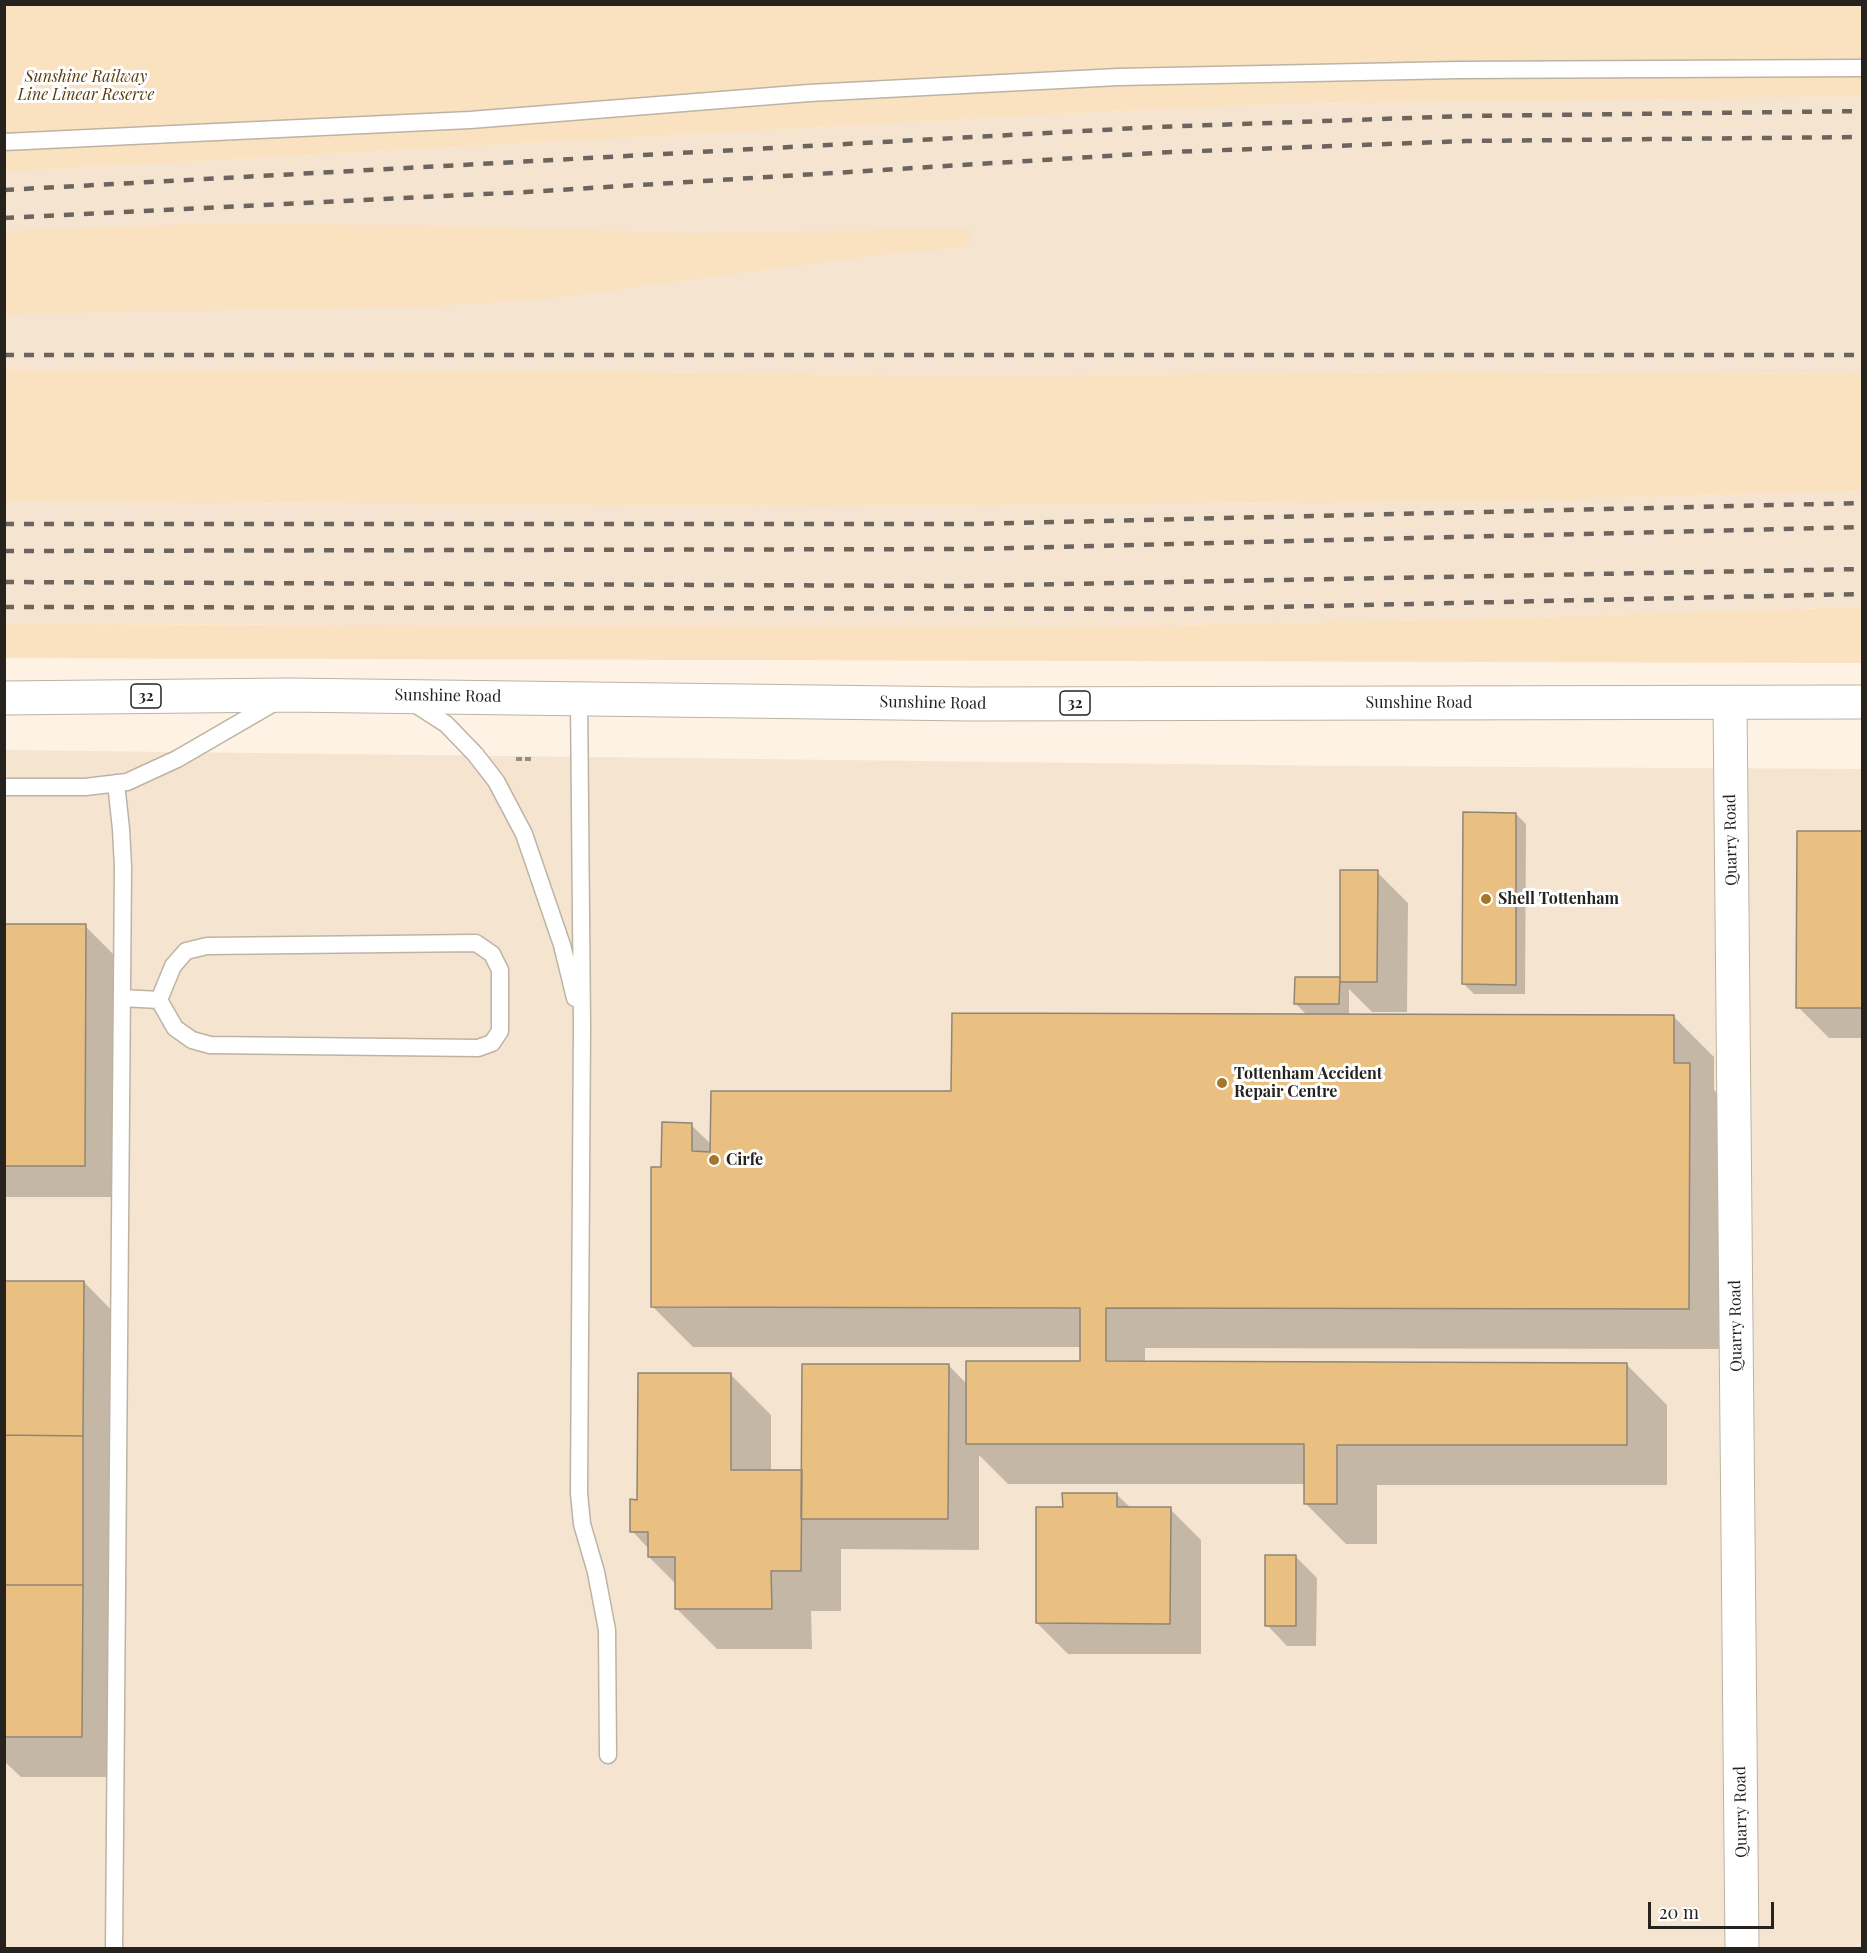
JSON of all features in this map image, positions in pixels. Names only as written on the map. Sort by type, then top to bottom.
[{"type":"main road","name":"Sunshine Road","points":[[4,698],[288,695],[970,704],[1863,702]]},
{"type":"main road","name":"Quarry Road","points":[[1730,703],[1742,1948]]},
{"type":"lane","points":[[4,142],[470,120],[809,93],[1118,76],[1458,70],[1863,68]]},
{"type":"lane","points":[[4,787],[85,788],[127,782],[177,759],[288,695]]},
{"type":"lane","points":[[384,696],[418,706],[446,724],[475,754],[496,781],[524,834],[562,945],[582,1025]]},
{"type":"lane","points":[[579,698],[582,1025],[579,1485],[582,1524],[596,1572],[608,1630],[608,1755]]},
{"type":"lane","points":[[114,1948],[123,867],[122,829],[116,783]]},
{"type":"lane","points":[[476,943],[492,954],[500,970],[500,1031],[492,1043],[478,1048],[210,1045],[192,1040],[175,1028],[159,1000],[173,966],[186,951],[207,946],[476,943]]},
{"type":"lane","points":[[122,998],[159,1000]]},
{"type":"shaded area","points":[[1862,97],[1862,374],[1442,372],[958,376],[556,371],[5,370],[5,172],[1081,113],[1286,104]]},
{"type":"shaded area","points":[[1862,491],[1862,607],[1441,620],[1062,627],[5,624],[5,502],[822,506],[1474,502]]},
{"type":"shaded area","points":[[5,750],[1341,766],[1862,769],[1862,1948],[5,1948]]},
{"type":"green space","name":"Sunshine Railway Line Linear Reserve","points":[[5,5],[1862,5],[1862,97],[1286,104],[1081,113],[5,172]]},
{"type":"green space","points":[[202,224],[409,225],[691,233],[970,229],[970,246],[879,255],[544,299],[421,307],[5,314],[5,231]]},
{"type":"green space","points":[[5,370],[556,371],[958,376],[1442,372],[1862,374],[1862,491],[1474,502],[822,506],[5,502]]},
{"type":"green space","points":[[1862,607],[1862,663],[4,658],[5,624],[1062,627],[1441,620]]},
{"type":"building","points":[[1463,812],[1516,813],[1516,985],[1462,984]]},
{"type":"building","points":[[1797,831],[1862,831],[1862,1008],[1796,1008]]},
{"type":"building","points":[[1340,870],[1378,870],[1377,982],[1340,982]]},
{"type":"building","points":[[4,924],[86,924],[85,1166],[4,1166]]},
{"type":"building","points":[[1295,977],[1340,977],[1339,1004],[1294,1004]]},
{"type":"building","points":[[952,1013],[1674,1015],[1674,1063],[1690,1063],[1689,1309],[1106,1308],[1106,1361],[1627,1363],[1627,1445],[1337,1445],[1337,1504],[1304,1504],[1304,1444],[966,1444],[966,1361],[1080,1361],[1080,1308],[651,1307],[651,1167],[661,1167],[662,1122],[692,1123],[692,1151],[710,1152],[711,1091],[951,1091]]},
{"type":"building","points":[[4,1281],[84,1281],[83,1436],[4,1435]]},
{"type":"building","points":[[802,1364],[949,1364],[948,1519],[801,1519]]},
{"type":"building","points":[[638,1373],[731,1373],[731,1470],[802,1470],[801,1571],[771,1571],[772,1609],[675,1609],[675,1557],[648,1557],[648,1532],[630,1532],[630,1499],[637,1500]]},
{"type":"building","points":[[4,1435],[83,1436],[83,1585],[4,1585]]},
{"type":"building","points":[[1062,1493],[1117,1493],[1117,1507],[1171,1507],[1170,1624],[1036,1623],[1036,1507],[1063,1507]]},
{"type":"building","points":[[1265,1555],[1296,1555],[1296,1626],[1265,1626]]},
{"type":"building","points":[[4,1585],[83,1585],[82,1737],[4,1737]]},
{"type":"railway","points":[[4,190],[1156,127],[1466,116],[1862,111]]},
{"type":"railway","points":[[4,218],[526,192],[1172,152],[1466,141],[1862,137]]},
{"type":"railway","points":[[4,355],[1862,355]]},
{"type":"railway","points":[[4,524],[973,524],[1862,503]]},
{"type":"railway","points":[[4,551],[974,549],[1862,527]]},
{"type":"railway","points":[[4,582],[961,586],[1862,569]]},
{"type":"railway","points":[[4,607],[1184,609],[1862,594]]},
{"type":"place","name":"Shell Tottenham","points":[[1486,899]]},
{"type":"place","name":"Tottenham Accident Repair Centre","points":[[1222,1083]]},
{"type":"place","name":"Cirfe","points":[[714,1160]]}]
